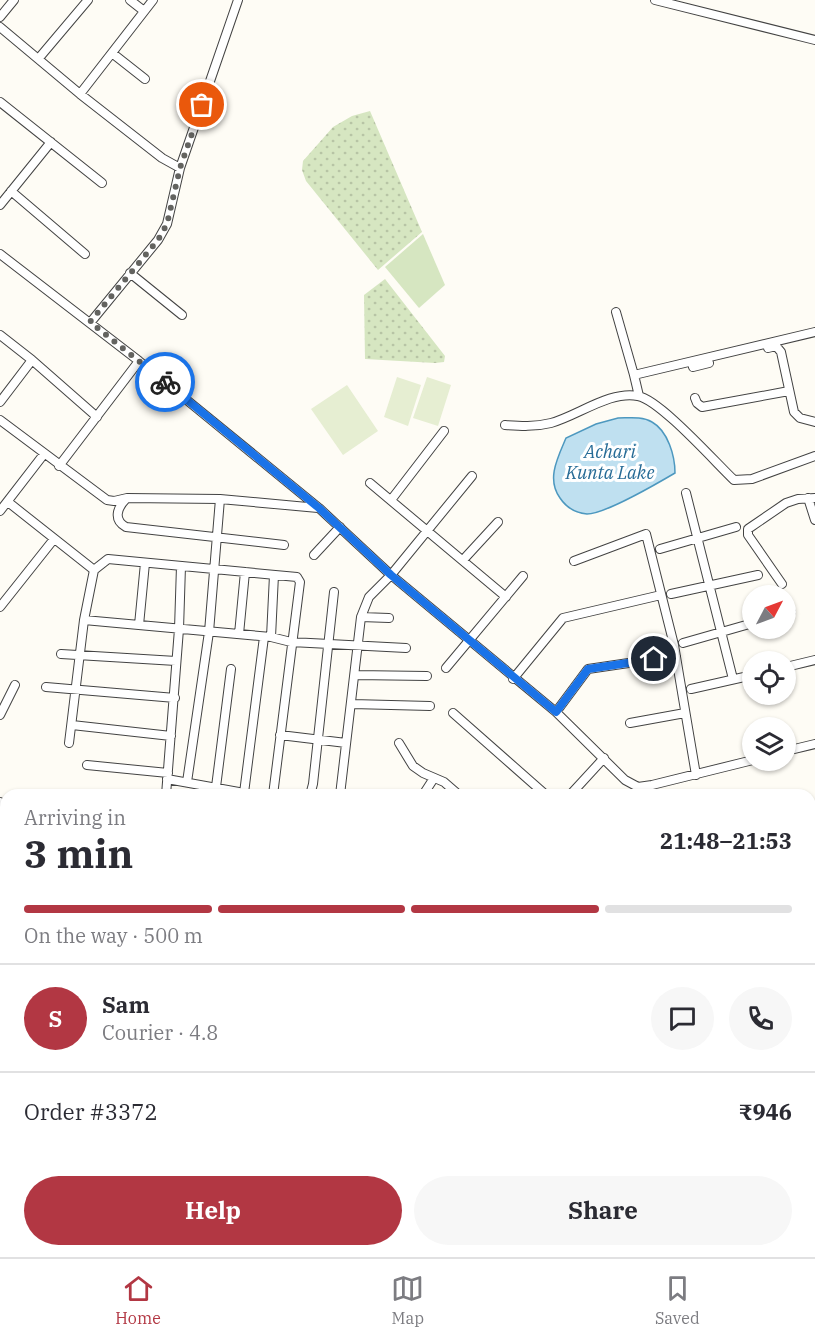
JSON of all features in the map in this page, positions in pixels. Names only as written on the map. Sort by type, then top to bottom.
[{"type":"street","points":[[0,17],[14,0]]},
{"type":"street","points":[[39,58],[88,0]]},
{"type":"street","points":[[130,0],[144,11]]},
{"type":"street","points":[[80,94],[153,0]]},
{"type":"street","points":[[90,322],[158,240],[167,224],[180,168],[238,0]]},
{"type":"street","points":[[655,0],[815,40]]},
{"type":"street","points":[[0,27],[80,94],[162,158],[180,168]]},
{"type":"street","points":[[112,53],[145,79]]},
{"type":"street","points":[[2,108],[51,142],[102,183]]},
{"type":"street","points":[[0,205],[51,142]]},
{"type":"street","points":[[11,191],[85,254]]},
{"type":"street","points":[[0,254],[139,361],[319,508],[391,575],[513,679],[556,712],[625,780],[638,787],[742,763]]},
{"type":"street","points":[[130,273],[182,315]]},
{"type":"street","points":[[616,312],[639,396]]},
{"type":"street","points":[[634,375],[815,332]]},
{"type":"street","points":[[0,334],[97,417]]},
{"type":"street","points":[[693,367],[776,346],[781,352],[794,412],[800,418],[815,422]]},
{"type":"street","points":[[0,402],[32,360]]},
{"type":"street","points":[[59,466],[139,361]]},
{"type":"street","points":[[695,398],[702,407],[789,391]]},
{"type":"street","points":[[505,425],[548,424],[616,397],[639,396],[659,406],[734,480],[752,479],[815,456]]},
{"type":"street","points":[[0,420],[107,500],[127,498],[220,499],[319,508]]},
{"type":"street","points":[[391,500],[444,431]]},
{"type":"street","points":[[0,511],[44,454]]},
{"type":"street","points":[[341,789],[362,617],[369,597],[391,575],[472,476]]},
{"type":"street","points":[[370,483],[506,597]]},
{"type":"street","points":[[686,493],[733,679]]},
{"type":"street","points":[[127,498],[118,510],[117,518],[120,524],[126,527],[284,545]]},
{"type":"street","points":[[782,584],[748,535],[748,529],[786,503],[798,499],[811,498],[815,520]]},
{"type":"street","points":[[187,782],[209,632],[220,499]]},
{"type":"street","points":[[8,502],[94,570]]},
{"type":"street","points":[[463,560],[498,522]]},
{"type":"street","points":[[314,555],[340,527]]},
{"type":"street","points":[[660,549],[736,527]]},
{"type":"street","points":[[574,561],[646,534],[676,656],[696,775]]},
{"type":"street","points":[[0,607],[54,538]]},
{"type":"street","points":[[69,743],[84,620],[94,570],[108,559],[297,577],[300,582],[274,789]]},
{"type":"street","points":[[139,625],[145,563]]},
{"type":"street","points":[[166,789],[175,698],[181,566]]},
{"type":"street","points":[[239,634],[245,572]]},
{"type":"street","points":[[245,789],[274,575]]},
{"type":"street","points":[[671,594],[758,575]]},
{"type":"street","points":[[446,668],[523,576]]},
{"type":"street","points":[[311,789],[334,592]]},
{"type":"street","points":[[513,679],[563,618],[661,595]]},
{"type":"street","points":[[362,617],[390,618]]},
{"type":"street","points":[[84,620],[239,634],[291,642],[406,648]]},
{"type":"street","points":[[683,643],[742,626]]},
{"type":"street","points":[[61,654],[176,661]]},
{"type":"street","points":[[556,712],[588,669],[676,656]]},
{"type":"street","points":[[796,665],[815,660]]},
{"type":"street","points":[[216,787],[231,669]]},
{"type":"street","points":[[356,675],[427,676]]},
{"type":"street","points":[[691,689],[742,677]]},
{"type":"street","points":[[0,714],[15,685]]},
{"type":"street","points":[[46,687],[175,698]]},
{"type":"street","points":[[352,704],[430,706]]},
{"type":"street","points":[[453,713],[539,789]]},
{"type":"street","points":[[630,723],[685,713]]},
{"type":"street","points":[[72,725],[171,736]]},
{"type":"street","points":[[280,735],[346,743]]},
{"type":"street","points":[[399,743],[413,766],[444,782],[452,789]]},
{"type":"street","points":[[796,749],[815,744]]},
{"type":"street","points":[[576,789],[604,758]]},
{"type":"street","points":[[87,765],[167,776],[225,789]]},
{"type":"street","points":[[427,789],[434,778]]},
{"type":"green space","points":[[370,111],[422,232],[378,270],[306,181],[302,170],[303,161],[333,127],[352,116]]},
{"type":"green space","points":[[423,234],[445,285],[419,308],[385,267]]},
{"type":"green space","points":[[385,279],[445,356],[444,362],[365,359],[364,295]]},
{"type":"green space","points":[[397,377],[421,385],[408,426],[384,417]]},
{"type":"green space","points":[[427,377],[451,385],[438,426],[413,418]]},
{"type":"green space","points":[[347,385],[378,431],[343,455],[311,409]]},
{"type":"water","name":"Achari Kunta Lake","points":[[618,418],[644,419],[658,426],[670,444],[675,473],[606,509],[587,514],[575,511],[562,501],[554,483],[555,468],[566,438],[596,424]]},
{"type":"way so far","points":[[165,382],[90,322],[158,240],[167,224],[180,168],[202,105]]},
{"type":"route","points":[[165,382],[319,508],[391,575],[513,679],[556,712],[588,669],[654,659]]}]
